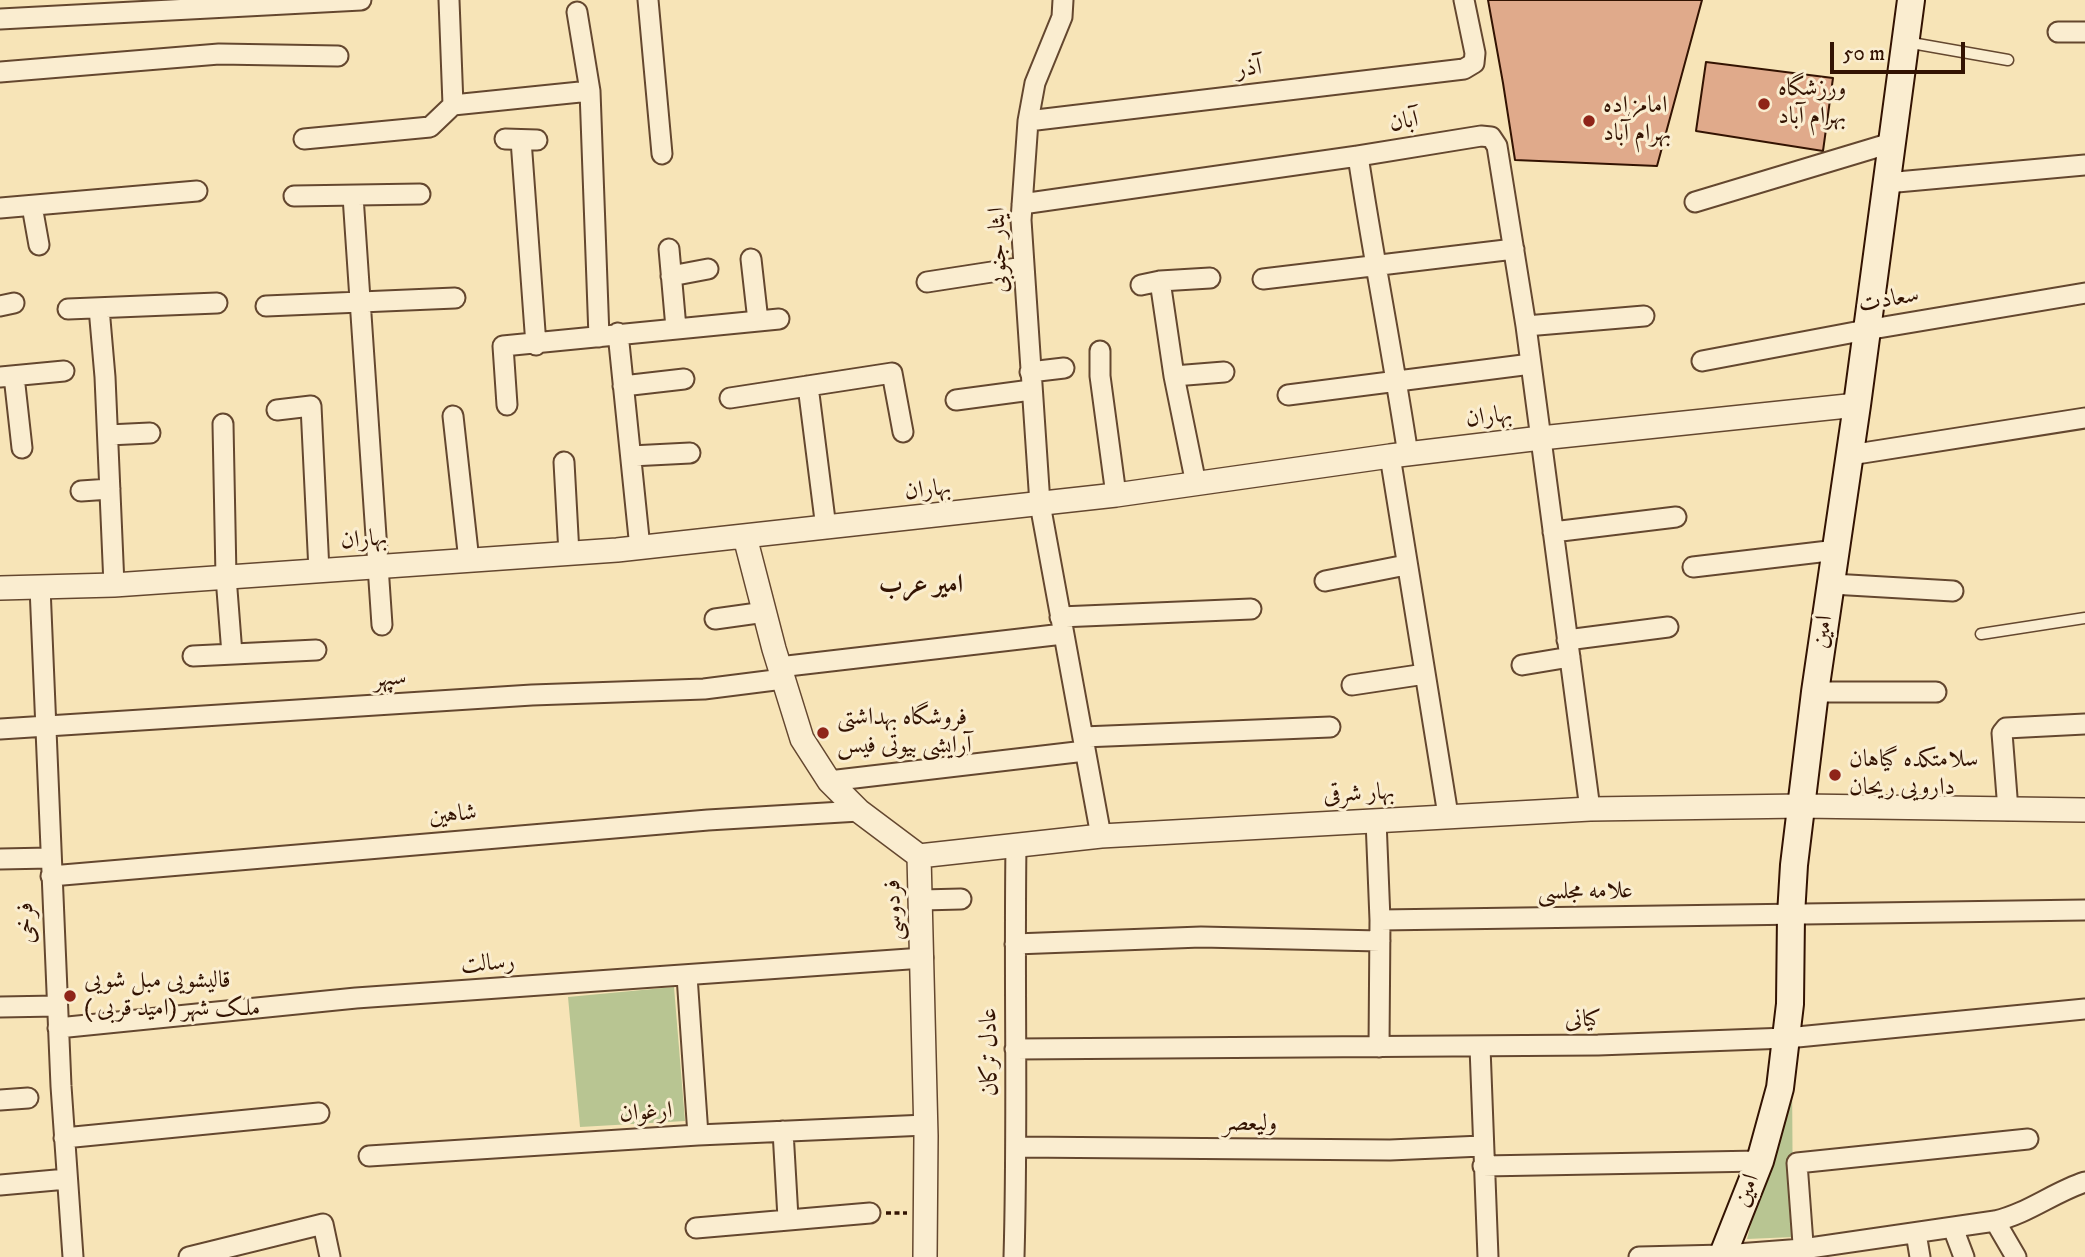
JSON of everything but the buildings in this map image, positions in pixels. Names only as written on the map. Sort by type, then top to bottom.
[{"type":"main road","name":"امین","points":[[1723,1256],[1760,1161],[1777,1100],[1787,1038],[1791,915],[1815,692],[1837,550],[1911,0]]},
{"type":"street","points":[[0,19],[361,0]]},
{"type":"street","points":[[449,0],[453,106]]},
{"type":"street","points":[[648,0],[662,155]]},
{"type":"street","name":"ایثار جنوبی","points":[[1063,0],[1062,17],[1034,83],[1028,121],[1022,204],[1024,267],[1040,504],[1101,836]]},
{"type":"street","name":"آذر","points":[[1028,121],[1464,69],[1474,63],[1475,53],[1464,0]]},
{"type":"street","points":[[577,12],[590,91],[609,335],[623,386],[640,548]]},
{"type":"street","points":[[2058,32],[2085,32]]},
{"type":"street","points":[[0,72],[219,54],[338,56]]},
{"type":"street","points":[[304,139],[430,127],[453,106],[590,91]]},
{"type":"street","name":"آبان","points":[[1022,204],[1481,136],[1491,137],[1497,146],[1541,438]]},
{"type":"street","points":[[521,140],[537,345]]},
{"type":"street","points":[[1695,202],[1891,144]]},
{"type":"street","points":[[1358,156],[1375,268],[1397,381],[1406,565],[1448,815]]},
{"type":"street","points":[[1886,183],[2085,165]]},
{"type":"street","points":[[0,208],[197,191]]},
{"type":"street","points":[[294,196],[420,194]]},
{"type":"street","points":[[353,195],[382,625]]},
{"type":"street","points":[[32,206],[38,245]]},
{"type":"street","points":[[669,249],[676,328]]},
{"type":"street","points":[[1263,279],[1375,268],[1514,249]]},
{"type":"street","points":[[751,260],[758,321]]},
{"type":"street","points":[[926,282],[1024,267]]},
{"type":"street","points":[[671,276],[708,269]]},
{"type":"street","points":[[1196,484],[1174,376],[1151,283],[1209,278]]},
{"type":"street","name":"سعادت","points":[[1702,361],[2085,293]]},
{"type":"street","points":[[266,306],[455,298]]},
{"type":"street","points":[[68,309],[217,303]]},
{"type":"street","points":[[99,308],[108,435],[114,585]]},
{"type":"street","points":[[1526,326],[1644,316]]},
{"type":"street","points":[[508,405],[503,346],[537,345],[609,335],[779,319]]},
{"type":"street","points":[[1100,351],[1100,376],[1116,495]]},
{"type":"street","points":[[1288,395],[1531,364]]},
{"type":"street","points":[[956,400],[1031,381],[1064,368]]},
{"type":"street","points":[[22,448],[4,376],[64,371]]},
{"type":"street","points":[[1174,376],[1224,372]]},
{"type":"street","points":[[730,398],[892,373],[903,432]]},
{"type":"street","points":[[623,386],[684,379]]},
{"type":"street","points":[[808,386],[826,528]]},
{"type":"street","name":"بهاران","points":[[0,588],[114,585],[640,548],[1116,495],[1541,438],[1857,405]]},
{"type":"street","points":[[277,410],[311,406],[318,571]]},
{"type":"street","points":[[453,416],[469,561]]},
{"type":"street","points":[[1850,455],[2085,418]]},
{"type":"street","points":[[223,424],[226,577],[232,654]]},
{"type":"street","points":[[108,435],[150,433]]},
{"type":"street","points":[[1541,438],[1590,809]]},
{"type":"street","points":[[631,456],[690,453]]},
{"type":"street","points":[[564,462],[569,554]]},
{"type":"street","points":[[80,491],[110,489]]},
{"type":"street","points":[[1553,532],[1676,517]]},
{"type":"street","name":"فردوسی","points":[[745,537],[781,673],[802,740],[829,781],[859,811],[919,856],[926,1125],[925,1257]]},
{"type":"street","points":[[1693,567],[1837,550]]},
{"type":"street","points":[[1325,581],[1406,565]]},
{"type":"street","points":[[1832,584],[1953,591]]},
{"type":"street","name":"فرخی","points":[[40,587],[50,867],[73,1257]]},
{"type":"street","name":"سپهر","points":[[0,729],[532,695],[704,689],[781,673],[1061,625],[1251,609]]},
{"type":"street","points":[[715,619],[765,612]]},
{"type":"street","points":[[1522,665],[1568,648],[1668,627]]},
{"type":"street","points":[[193,656],[316,650]]},
{"type":"street","points":[[1352,685],[1425,674]]},
{"type":"street","points":[[1815,692],[1936,692]]},
{"type":"street","points":[[2008,810],[2002,733],[2006,728],[2085,724]]},
{"type":"street","points":[[829,781],[1084,744],[1330,727]]},
{"type":"street","name":"بهار شرقی","points":[[919,856],[1101,836],[1590,809],[1802,806],[2085,810]]},
{"type":"street","name":"شاهین","points":[[0,859],[50,867],[859,811]]},
{"type":"street","points":[[1376,820],[1380,920],[1379,1047]]},
{"type":"street","name":"عادل ترکان","points":[[1014,1257],[1017,1147],[1014,944],[1016,846]]},
{"type":"street","points":[[922,900],[961,899]]},
{"type":"street","name":"علامه مجلسی","points":[[1380,920],[2085,910]]},
{"type":"street","points":[[1014,944],[1201,937],[1380,941]]},
{"type":"street","name":"رسالت","points":[[58,1028],[356,998],[923,958]]},
{"type":"street","points":[[687,976],[698,1135]]},
{"type":"street","points":[[0,1007],[57,1006]]},
{"type":"street","name":"کیانی","points":[[1015,1049],[1480,1047],[1787,1038],[2085,1010]]},
{"type":"street","points":[[1480,1047],[1488,1257]]},
{"type":"street","points":[[0,1100],[28,1098]]},
{"type":"street","points":[[64,1138],[319,1113]]},
{"type":"street","name":"ارغوان","points":[[369,1156],[698,1135],[926,1125]]},
{"type":"street","points":[[783,1131],[788,1218]]},
{"type":"street","points":[[1803,1253],[1797,1163],[2028,1139]]},
{"type":"street","name":"ولیعصر","points":[[1017,1147],[1390,1150],[1482,1146]]},
{"type":"street","points":[[1483,1166],[1760,1161]]},
{"type":"street","points":[[0,1185],[67,1179]]},
{"type":"street","points":[[1639,1257],[1803,1253],[1872,1248],[1916,1233],[2010,1218],[2065,1189],[2085,1182]]},
{"type":"street","points":[[696,1228],[870,1213]]},
{"type":"street","points":[[1995,1222],[2016,1257]]},
{"type":"street","points":[[189,1257],[240,1251],[323,1224],[330,1257]]},
{"type":"street","points":[[1953,1228],[1964,1257]]},
{"type":"street","points":[[1916,1233],[1920,1257]]},
{"type":"lane","points":[[1905,42],[2008,60]]},
{"type":"lane","points":[[1981,634],[2085,618]]},
{"type":"path","points":[[870,1213],[926,1214]]},
{"type":"green space","points":[[674,987],[685,1121],[580,1127],[568,997]]},
{"type":"green space","points":[[1792,1067],[1793,1237],[1747,1239]]},
{"type":"place","name":"ورزشگاه بهرام آباد","points":[[1764,104]]},
{"type":"place","name":"امامزاده بهرام آباد","points":[[1589,121]]},
{"type":"place","name":"فروشگاه بهداشتی آرایشی بیوتی فیس","points":[[823,733]]},
{"type":"place","name":"سلامتکده گیاهان دارویی ریحان","points":[[1835,775]]},
{"type":"place","name":"قالیشویی مبل شویی ملک شهر (امید قربی )","points":[[70,996]]},
{"type":"district","name":"امیر عرب","points":[[921,587]]}]
